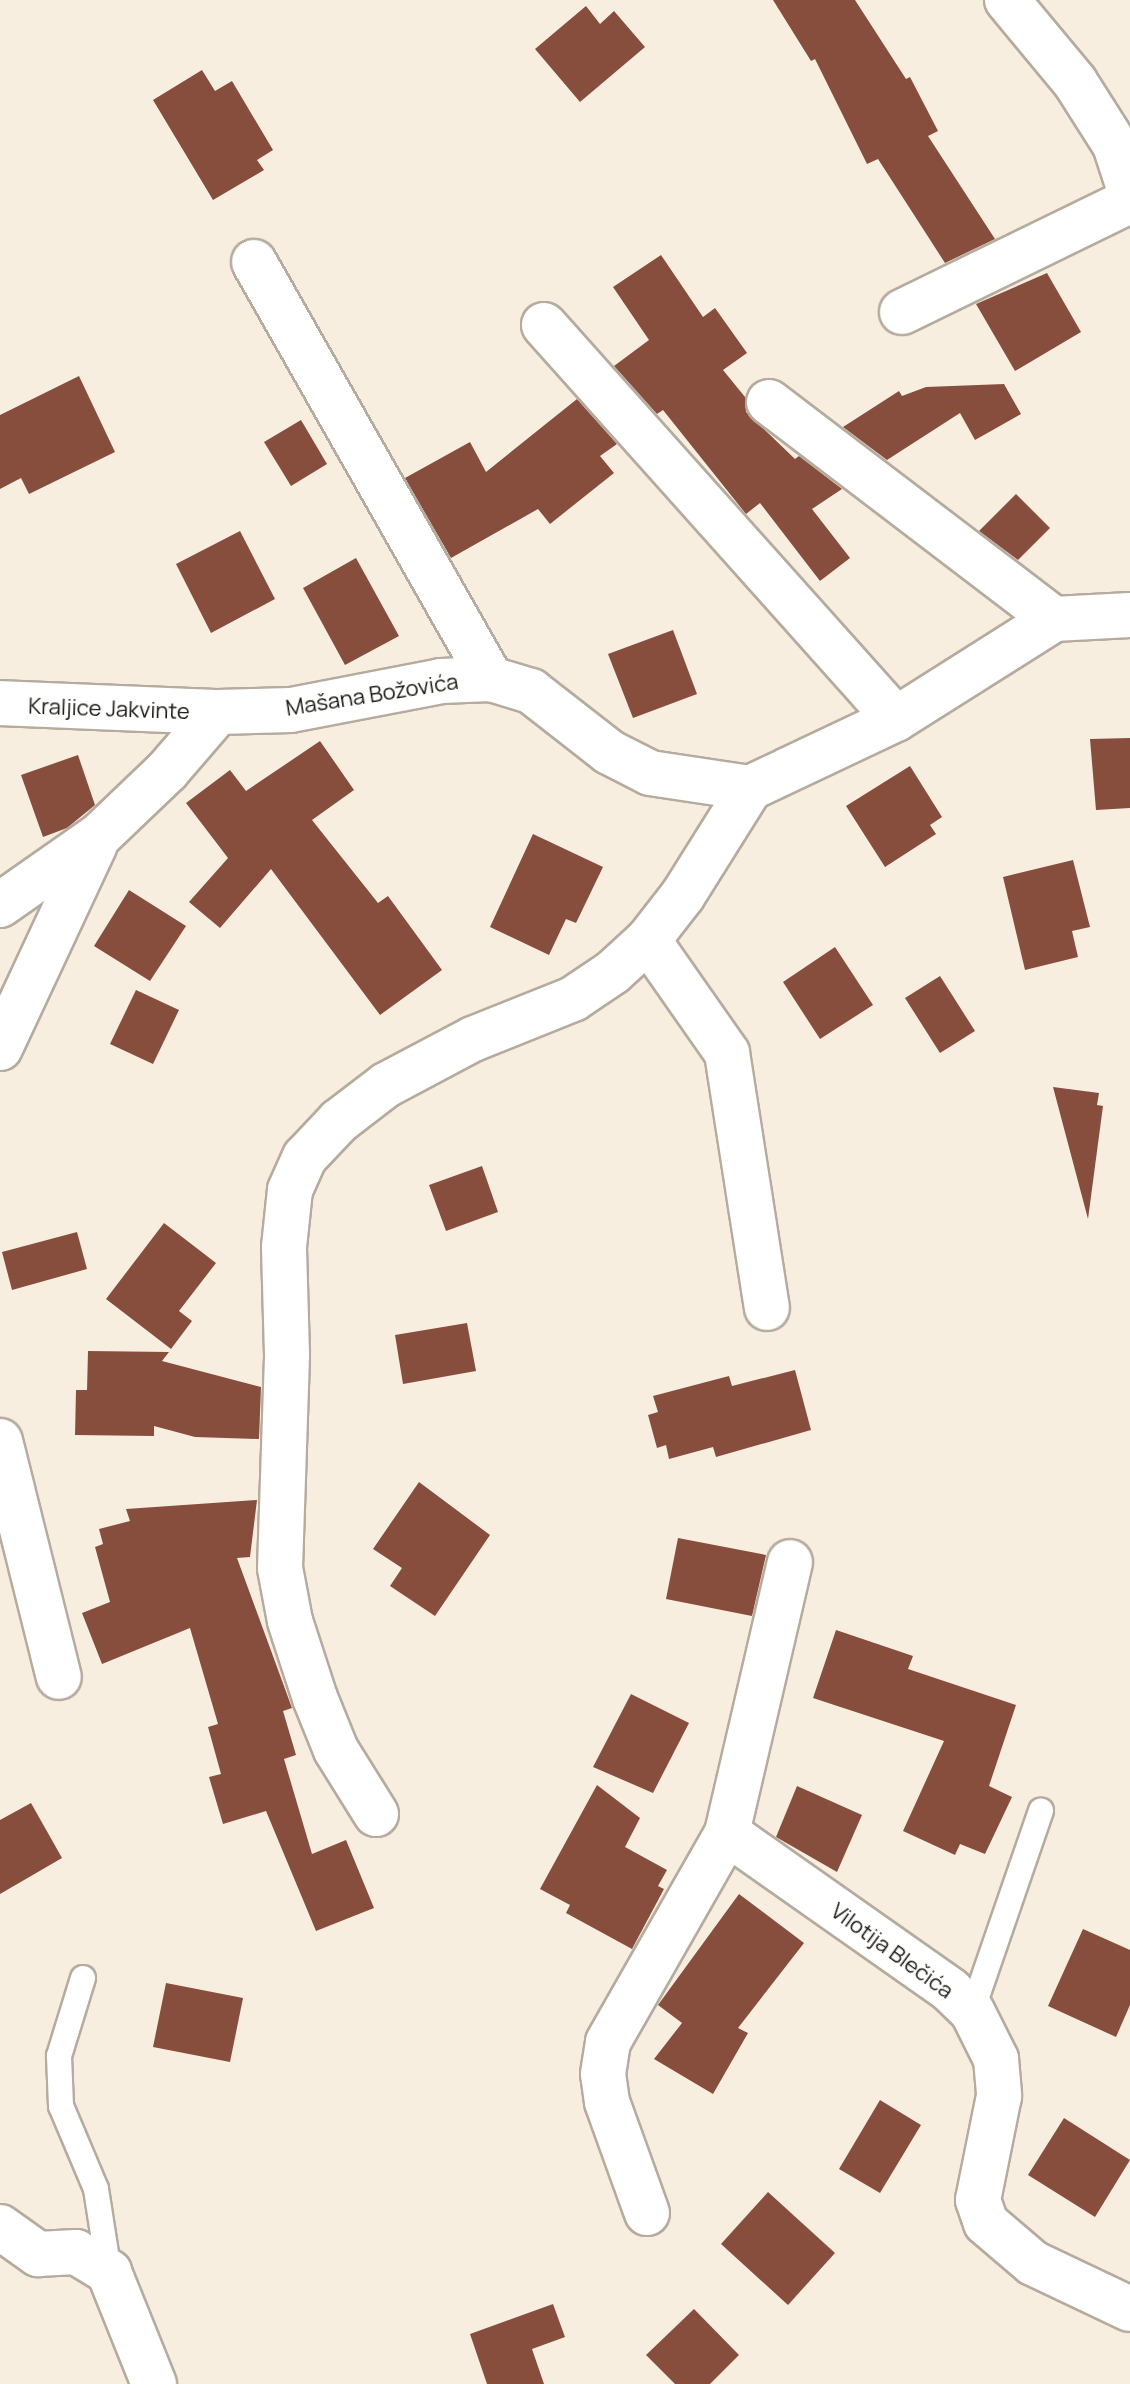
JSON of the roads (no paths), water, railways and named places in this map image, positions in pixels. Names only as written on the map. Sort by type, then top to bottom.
[{"type":"street","points":[[1007,0],[1075,82],[1115,145],[1130,191]]},
{"type":"street","points":[[902,312],[1130,201]]},
{"type":"street","points":[[254,262],[491,679]]},
{"type":"street","points":[[544,325],[896,719]]},
{"type":"street","points":[[769,402],[1054,619]]},
{"type":"street","points":[[376,1814],[336,1750],[315,1698],[290,1621],[280,1568],[287,1355],[284,1247],[290,1190],[305,1157],[339,1121],[386,1085],[473,1039],[573,999],[648,940],[683,895],[750,788],[896,719],[1054,619],[1130,615]]},
{"type":"street","name":"Mašana Božovića","points":[[218,712],[291,710],[441,681],[491,679],[531,691],[609,752],[650,773],[750,788]]},
{"type":"street","name":"Kraljice Jakvinte","points":[[0,703],[218,712]]},
{"type":"street","points":[[0,905],[100,835],[167,771],[218,712]]},
{"type":"street","points":[[0,1048],[100,835]]},
{"type":"street","points":[[648,940],[727,1053],[767,1308]]},
{"type":"street","points":[[0,1441],[59,1677]]},
{"type":"street","points":[[647,2213],[607,2102],[603,2074],[608,2042],[727,1833],[790,1562]]},
{"type":"street","name":"Vilotija Blečića","points":[[727,1833],[950,1990],[972,2011],[996,2059],[998,2083],[978,2200],[986,2223],[1033,2263],[1130,2309]]},
{"type":"street","points":[[0,2227],[38,2254],[76,2252],[109,2272],[154,2384]]},
{"type":"lane","points":[[972,2011],[1041,1811]]},
{"type":"lane","points":[[83,1978],[59,2056],[61,2106],[96,2189],[109,2272]]}]
